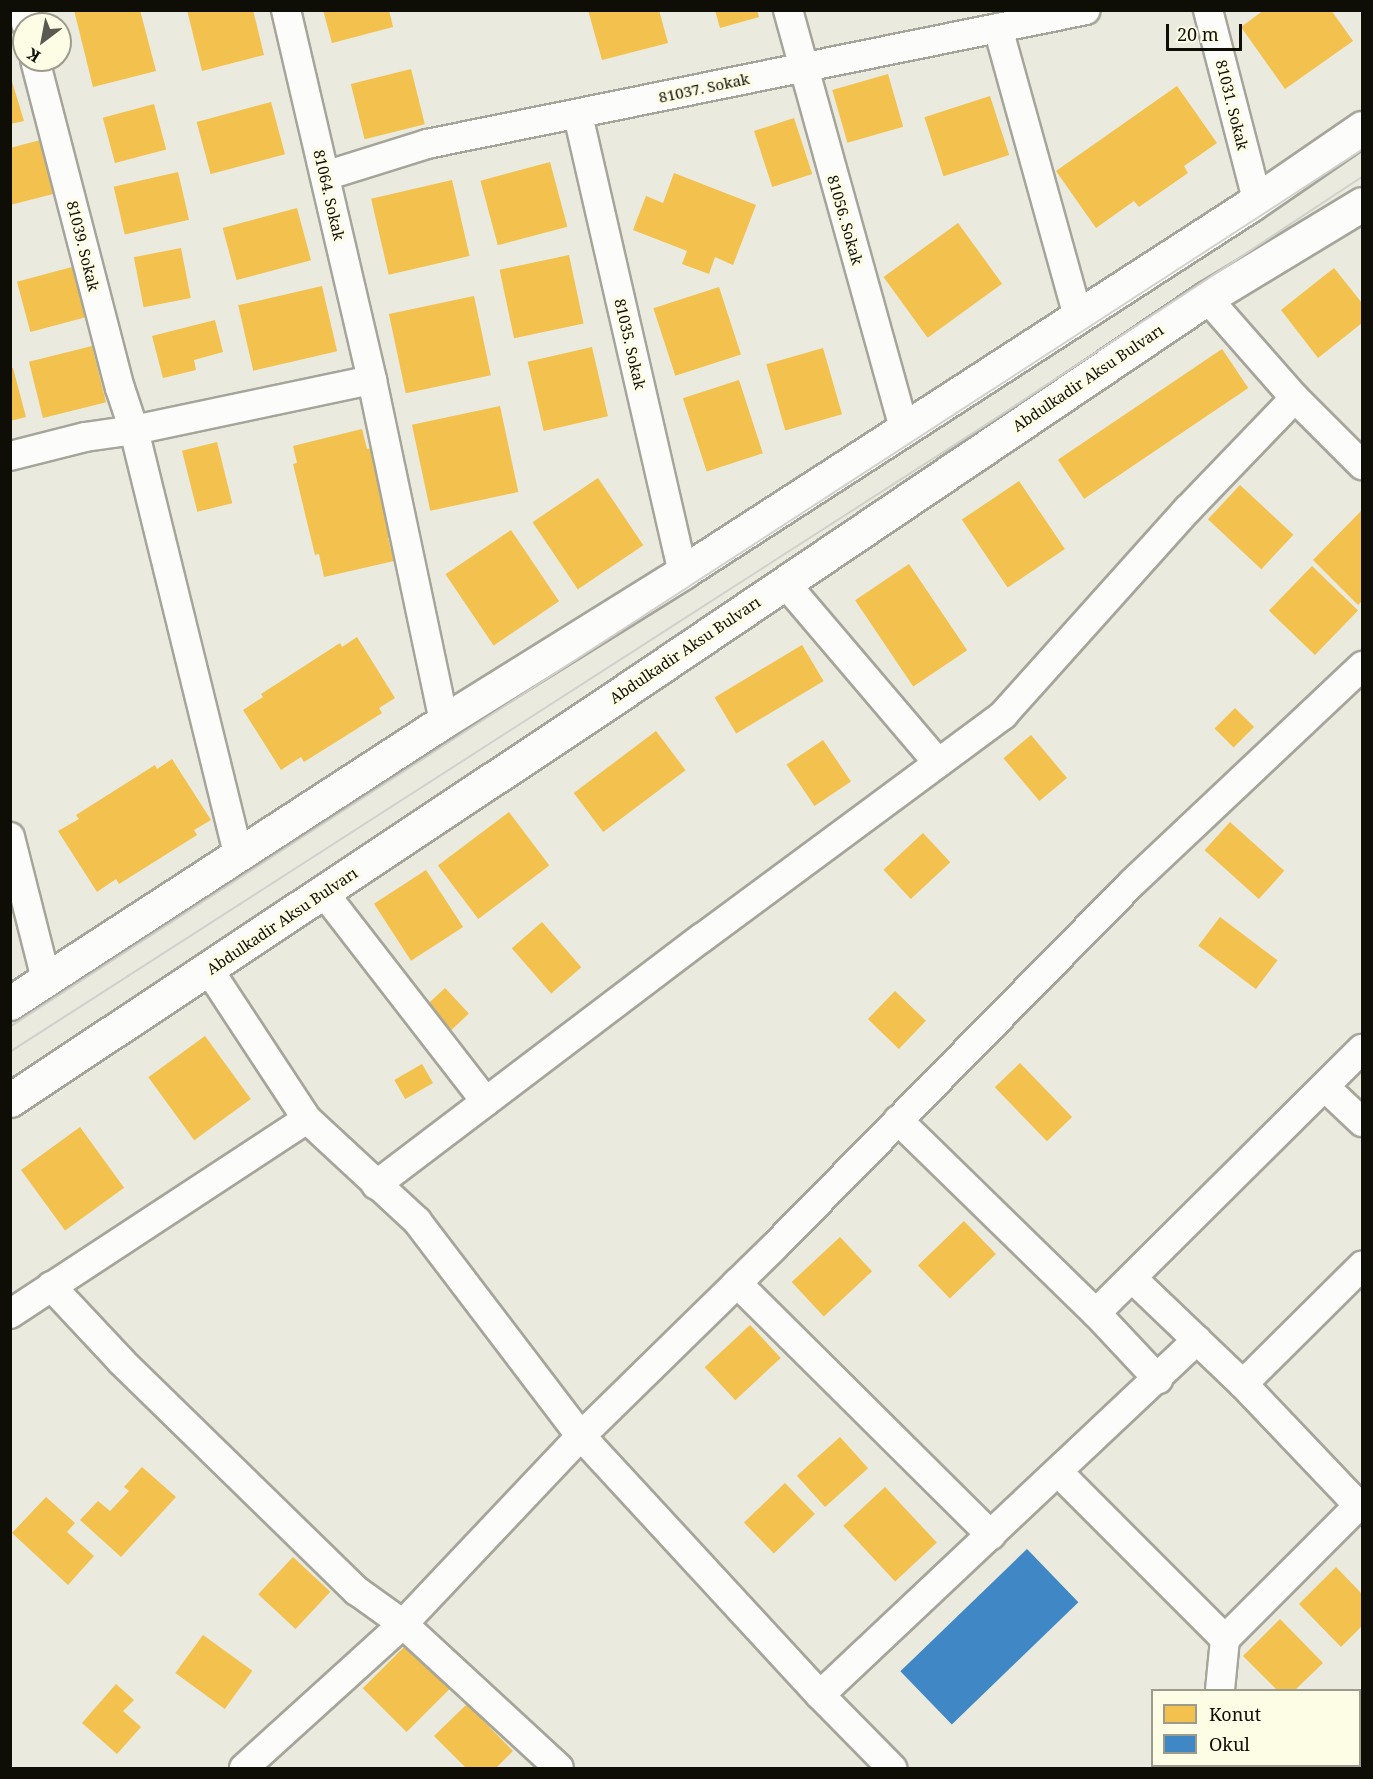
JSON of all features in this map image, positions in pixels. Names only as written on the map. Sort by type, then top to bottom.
[{"type":"main road","points":[[10,1003],[444,721],[683,572],[1257,200],[1362,128]]},
{"type":"main road","name":"Abdulkadir Aksu Bulvarı","points":[[10,1100],[324,893],[1207,298],[1362,204]]},
{"type":"street","name":"81064. Sokak","points":[[286,10],[372,380],[444,721]]},
{"type":"street","name":"81056. Sokak","points":[[788,10],[904,428]]},
{"type":"street","name":"81037. Sokak","points":[[325,176],[427,144],[1086,10]]},
{"type":"street","name":"81031. Sokak","points":[[1208,10],[1257,200]]},
{"type":"street","points":[[999,28],[1078,316]]},
{"type":"street","name":"81039. Sokak","points":[[38,72],[120,388],[134,430],[238,856]]},
{"type":"street","name":"81035. Sokak","points":[[578,115],[683,572]]},
{"type":"street","points":[[1207,298],[1295,398],[1362,465]]},
{"type":"street","points":[[10,456],[85,436],[134,430],[372,380]]},
{"type":"street","points":[[376,1185],[1003,715],[1188,509],[1295,398]]},
{"type":"street","points":[[785,583],[938,763]]},
{"type":"street","points":[[244,1768],[403,1624],[581,1436],[737,1282],[1133,882],[1362,666]]},
{"type":"street","points":[[10,837],[46,979]]},
{"type":"street","points":[[324,893],[486,1102]]},
{"type":"street","points":[[209,970],[307,1119],[417,1221],[581,1436],[820,1695],[892,1768]]},
{"type":"street","points":[[1096,1313],[1362,1049]]},
{"type":"street","points":[[1325,1087],[1362,1122]]},
{"type":"street","points":[[10,1314],[307,1119]]},
{"type":"street","points":[[898,1120],[1096,1313],[1158,1379]]},
{"type":"street","points":[[1243,1384],[1362,1266]]},
{"type":"street","points":[[1133,1278],[1243,1384],[1360,1507],[1225,1639],[1220,1689]]},
{"type":"street","points":[[737,1282],[991,1535]]},
{"type":"street","points":[[51,1286],[122,1362],[357,1591],[403,1624],[559,1768]]},
{"type":"street","points":[[820,1695],[1197,1340]]},
{"type":"street","points":[[1058,1473],[1225,1639]]},
{"type":"building: Konut","points":[[74,10],[140,10],[156,71],[93,87]]},
{"type":"building: Konut","points":[[187,10],[253,10],[264,55],[202,71]]},
{"type":"building: Konut","points":[[323,10],[389,10],[393,27],[332,43]]},
{"type":"building: Konut","points":[[588,10],[659,10],[668,43],[602,60]]},
{"type":"building: Konut","points":[[715,10],[757,10],[759,17],[720,28]]},
{"type":"building: Konut","points":[[1264,10],[1331,10],[1353,41],[1285,89],[1241,27]]},
{"type":"building: Konut","points":[[411,69],[425,124],[365,139],[351,84]]},
{"type":"building: Konut","points":[[888,74],[903,127],[847,143],[832,90]]},
{"type":"building: Konut","points":[[10,75],[24,121],[10,124]]},
{"type":"building: Konut","points":[[1177,86],[1217,143],[1184,166],[1188,173],[1139,207],[1134,201],[1096,228],[1056,171]]},
{"type":"building: Konut","points":[[990,96],[1009,155],[944,176],[924,117]]},
{"type":"building: Konut","points":[[271,102],[285,154],[211,174],[197,122]]},
{"type":"building: Konut","points":[[154,104],[166,149],[115,163],[103,118]]},
{"type":"building: Konut","points":[[794,118],[812,174],[772,187],[754,131]]},
{"type":"building: Konut","points":[[48,138],[61,192],[10,205],[10,148]]},
{"type":"building: Konut","points":[[550,162],[567,227],[498,245],[480,181]]},
{"type":"building: Konut","points":[[178,172],[189,220],[125,235],[114,187]]},
{"type":"building: Konut","points":[[674,173],[756,205],[733,265],[715,257],[709,274],[682,264],[687,251],[633,230],[646,196],[663,203]]},
{"type":"building: Konut","points":[[452,180],[470,256],[389,275],[371,199]]},
{"type":"building: Konut","points":[[297,208],[311,260],[237,280],[223,228]]},
{"type":"building: Konut","points":[[958,223],[1002,284],[928,338],[884,277]]},
{"type":"building: Konut","points":[[181,248],[191,298],[144,307],[134,257]]},
{"type":"building: Konut","points":[[569,255],[584,323],[514,338],[500,270]]},
{"type":"building: Konut","points":[[72,267],[85,317],[30,332],[17,282]]},
{"type":"building: Konut","points":[[1334,268],[1362,303],[1362,323],[1318,358],[1281,310]]},
{"type":"building: Konut","points":[[322,286],[337,351],[253,371],[238,305]]},
{"type":"building: Konut","points":[[719,287],[741,355],[675,376],[653,308]]},
{"type":"building: Konut","points":[[474,296],[491,375],[406,393],[389,314]]},
{"type":"building: Konut","points":[[215,320],[223,352],[194,360],[196,370],[163,378],[152,336]]},
{"type":"building: Konut","points":[[92,346],[106,402],[43,418],[29,362]]},
{"type":"building: Konut","points":[[592,347],[608,416],[544,431],[528,362]]},
{"type":"building: Konut","points":[[823,348],[842,414],[785,431],[766,364]]},
{"type":"building: Konut","points":[[1222,349],[1248,388],[1084,499],[1058,460]]},
{"type":"building: Konut","points":[[10,368],[13,368],[26,417],[10,421]]},
{"type":"building: Konut","points":[[739,380],[763,453],[707,471],[683,398]]},
{"type":"building: Konut","points":[[500,406],[518,492],[430,511],[412,425]]},
{"type":"building: Konut","points":[[362,429],[367,449],[372,448],[394,537],[388,538],[394,561],[324,577],[319,554],[315,555],[293,464],[297,463],[293,446]]},
{"type":"building: Konut","points":[[217,442],[232,503],[197,512],[182,451]]},
{"type":"building: Konut","points":[[598,478],[643,545],[578,589],[533,522]]},
{"type":"building: Konut","points":[[1019,481],[1065,549],[1008,588],[962,520]]},
{"type":"building: Konut","points":[[1240,485],[1293,535],[1261,569],[1208,519]]},
{"type":"building: Konut","points":[[1362,510],[1362,601],[1358,605],[1313,560]]},
{"type":"building: Konut","points":[[511,530],[559,601],[494,645],[446,574]]},
{"type":"building: Konut","points":[[909,564],[967,650],[913,687],[855,600]]},
{"type":"building: Konut","points":[[1312,566],[1358,610],[1315,655],[1269,611]]},
{"type":"building: Konut","points":[[357,637],[395,698],[379,708],[382,713],[304,762],[301,757],[281,770],[243,710],[263,697],[261,694],[340,643],[342,647]]},
{"type":"building: Konut","points":[[802,645],[824,681],[736,734],[715,698]]},
{"type":"building: Konut","points":[[1235,708],[1254,727],[1234,748],[1214,729]]},
{"type":"building: Konut","points":[[656,731],[685,770],[603,832],[574,793]]},
{"type":"building: Konut","points":[[1031,735],[1067,778],[1039,801],[1003,758]]},
{"type":"building: Konut","points":[[823,740],[851,781],[814,806],[787,765]]},
{"type":"building: Konut","points":[[172,759],[211,820],[194,830],[197,835],[119,884],[116,879],[97,892],[58,831],[79,819],[76,815],[155,765],[157,769]]},
{"type":"building: Konut","points":[[509,812],[549,866],[478,919],[438,866]]},
{"type":"building: Konut","points":[[1230,822],[1284,871],[1259,899],[1205,850]]},
{"type":"building: Konut","points":[[923,833],[950,862],[911,899],[884,870]]},
{"type":"building: Konut","points":[[426,870],[463,927],[411,961],[374,904]]},
{"type":"building: Konut","points":[[1220,917],[1278,960],[1256,989],[1198,946]]},
{"type":"building: Konut","points":[[542,922],[581,967],[551,994],[512,948]]},
{"type":"building: Konut","points":[[445,988],[469,1014],[451,1030],[427,1004]]},
{"type":"building: Konut","points":[[895,991],[926,1021],[899,1049],[868,1019]]},
{"type":"building: Konut","points":[[205,1036],[251,1099],[194,1140],[148,1077]]},
{"type":"building: Konut","points":[[1020,1063],[1072,1117],[1047,1141],[995,1087]]},
{"type":"building: Konut","points":[[422,1064],[433,1083],[405,1099],[394,1080]]},
{"type":"building: Konut","points":[[80,1127],[124,1188],[65,1231],[21,1170]]},
{"type":"building: Konut","points":[[964,1221],[996,1254],[950,1299],[918,1265]]},
{"type":"building: Konut","points":[[840,1237],[872,1271],[824,1316],[792,1282]]},
{"type":"building: Konut","points":[[750,1325],[781,1358],[735,1400],[705,1367]]},
{"type":"building: Konut","points":[[840,1437],[868,1468],[825,1507],[797,1476]]},
{"type":"building: Konut","points":[[142,1467],[176,1497],[121,1557],[80,1520],[98,1501],[110,1511],[129,1491],[124,1487]]},
{"type":"building: Konut","points":[[785,1483],[815,1514],[774,1554],[744,1523]]},
{"type":"building: Konut","points":[[885,1487],[937,1543],[895,1581],[843,1526]]},
{"type":"building: Konut","points":[[46,1497],[75,1523],[67,1532],[94,1556],[68,1585],[12,1533]]},
{"type":"building: Konut","points":[[293,1557],[330,1592],[296,1629],[258,1594]]},
{"type":"building: Konut","points":[[1336,1567],[1362,1594],[1362,1626],[1341,1647],[1299,1604]]},
{"type":"building: Konut","points":[[1280,1619],[1323,1663],[1296,1689],[1276,1689],[1243,1656]]},
{"type":"building: Konut","points":[[203,1635],[252,1671],[225,1709],[175,1673]]},
{"type":"building: Konut","points":[[408,1643],[452,1687],[407,1732],[363,1688]]},
{"type":"building: Konut","points":[[116,1684],[134,1700],[123,1711],[141,1727],[117,1754],[82,1723]]},
{"type":"building: Konut","points":[[467,1704],[513,1751],[496,1768],[466,1768],[434,1736]]},
{"type":"building: Konut","points":[[1362,1745],[1362,1768],[1342,1767],[1361,1767]]},
{"type":"building: Okul","points":[[1027,1549],[1078,1602],[952,1724],[900,1671]]},
{"type":"tram line","points":[[10,1027],[1362,150]]},
{"type":"tram line","points":[[10,1052],[995,419],[1362,177]]}]
